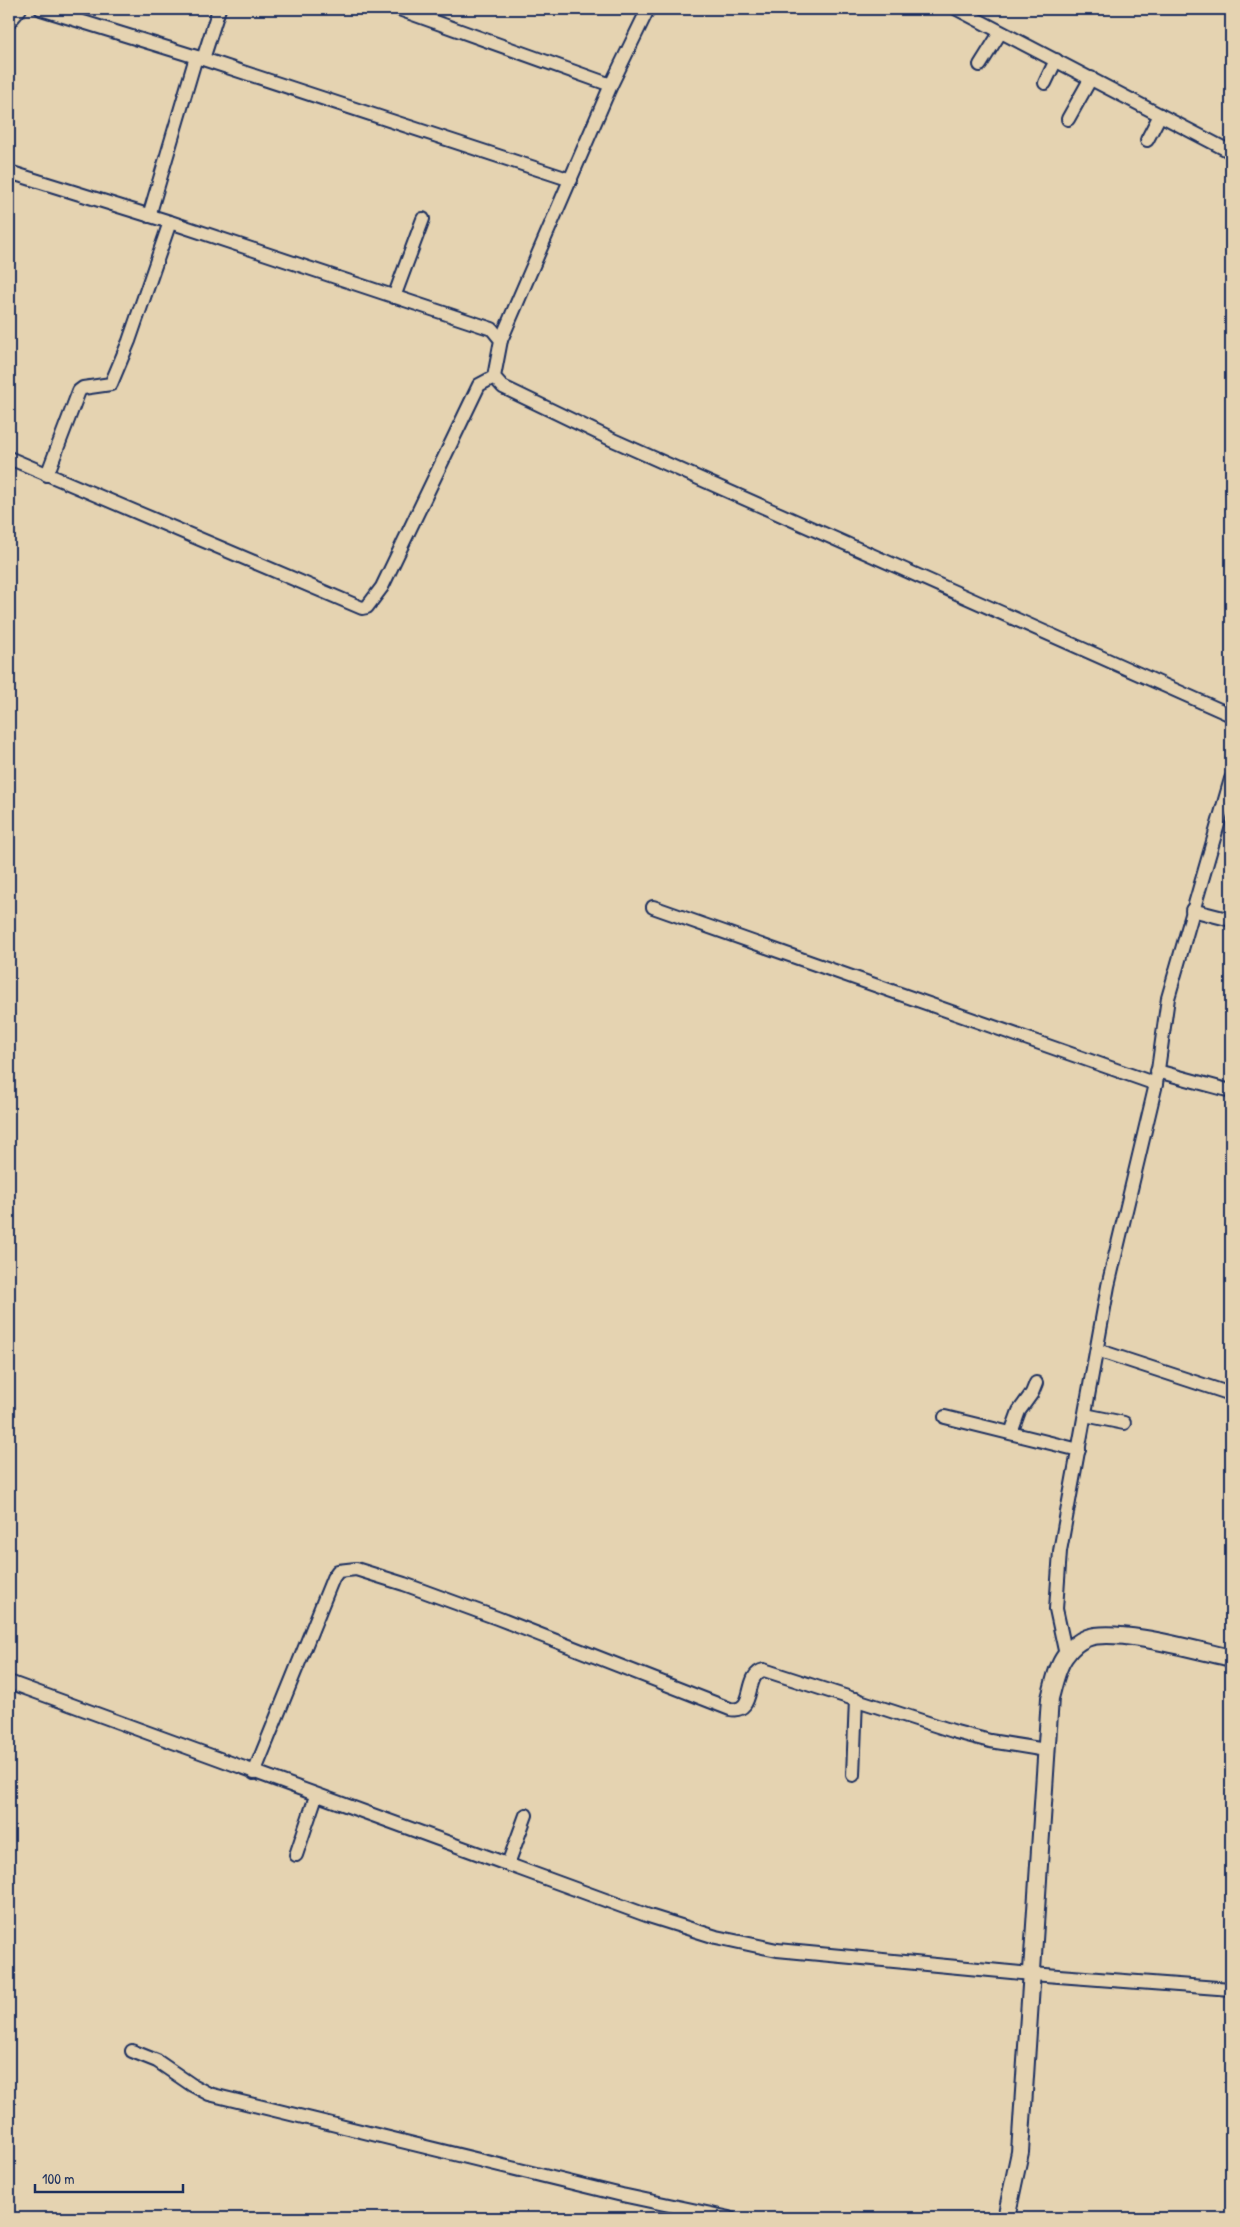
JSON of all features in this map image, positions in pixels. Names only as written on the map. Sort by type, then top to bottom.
[{"type":"main road","points":[[1006,2218],[1020,2152],[1046,1750],[1050,1698],[1055,1680],[1066,1655],[1077,1644],[1088,1638],[1120,1636],[1231,1658]]},
{"type":"street","points":[[9,22],[20,9]]},
{"type":"street","points":[[41,9],[200,58],[571,180]]},
{"type":"street","points":[[149,216],[200,58],[220,9]]},
{"type":"street","points":[[399,9],[611,85]]},
{"type":"street","points":[[494,378],[501,340],[611,85],[648,9]]},
{"type":"street","points":[[957,9],[1231,152]]},
{"type":"street","points":[[980,65],[1000,33]]},
{"type":"street","points":[[1045,83],[1056,60]]},
{"type":"street","points":[[1068,120],[1091,78]]},
{"type":"street","points":[[1148,140],[1160,115]]},
{"type":"street","points":[[9,172],[171,222],[492,329],[501,340]]},
{"type":"street","points":[[394,296],[423,219]]},
{"type":"street","points":[[47,475],[79,391],[83,388],[112,384],[171,222]]},
{"type":"street","points":[[9,458],[362,608],[367,608],[382,588],[479,385],[494,378]]},
{"type":"street","points":[[494,378],[503,387],[613,440],[1231,715]]},
{"type":"street","points":[[1066,1655],[1057,1616],[1056,1588],[1060,1551],[1108,1286],[1156,1084],[1168,998],[1231,779]]},
{"type":"street","points":[[653,907],[1156,1084]]},
{"type":"street","points":[[1192,910],[1231,920]]},
{"type":"street","points":[[1157,1071],[1231,1091]]},
{"type":"street","points":[[1097,1350],[1231,1394]]},
{"type":"street","points":[[1011,1433],[1019,1410],[1032,1393],[1036,1383]]},
{"type":"street","points":[[1085,1415],[1124,1423]]},
{"type":"street","points":[[945,1417],[1079,1450]]},
{"type":"street","points":[[254,1773],[333,1578],[338,1571],[349,1568],[404,1584],[497,1618],[730,1709],[738,1710],[742,1708],[755,1675],[764,1670],[956,1732],[990,1741],[1046,1750]]},
{"type":"street","points":[[9,1682],[316,1796],[649,1916],[735,1942],[777,1950],[1032,1974],[1231,1989]]},
{"type":"street","points":[[853,1775],[856,1699]]},
{"type":"street","points":[[296,1855],[316,1796]]},
{"type":"street","points":[[508,1864],[526,1815]]},
{"type":"street","points":[[132,2052],[157,2062],[209,2094],[622,2195],[730,2218]]}]
